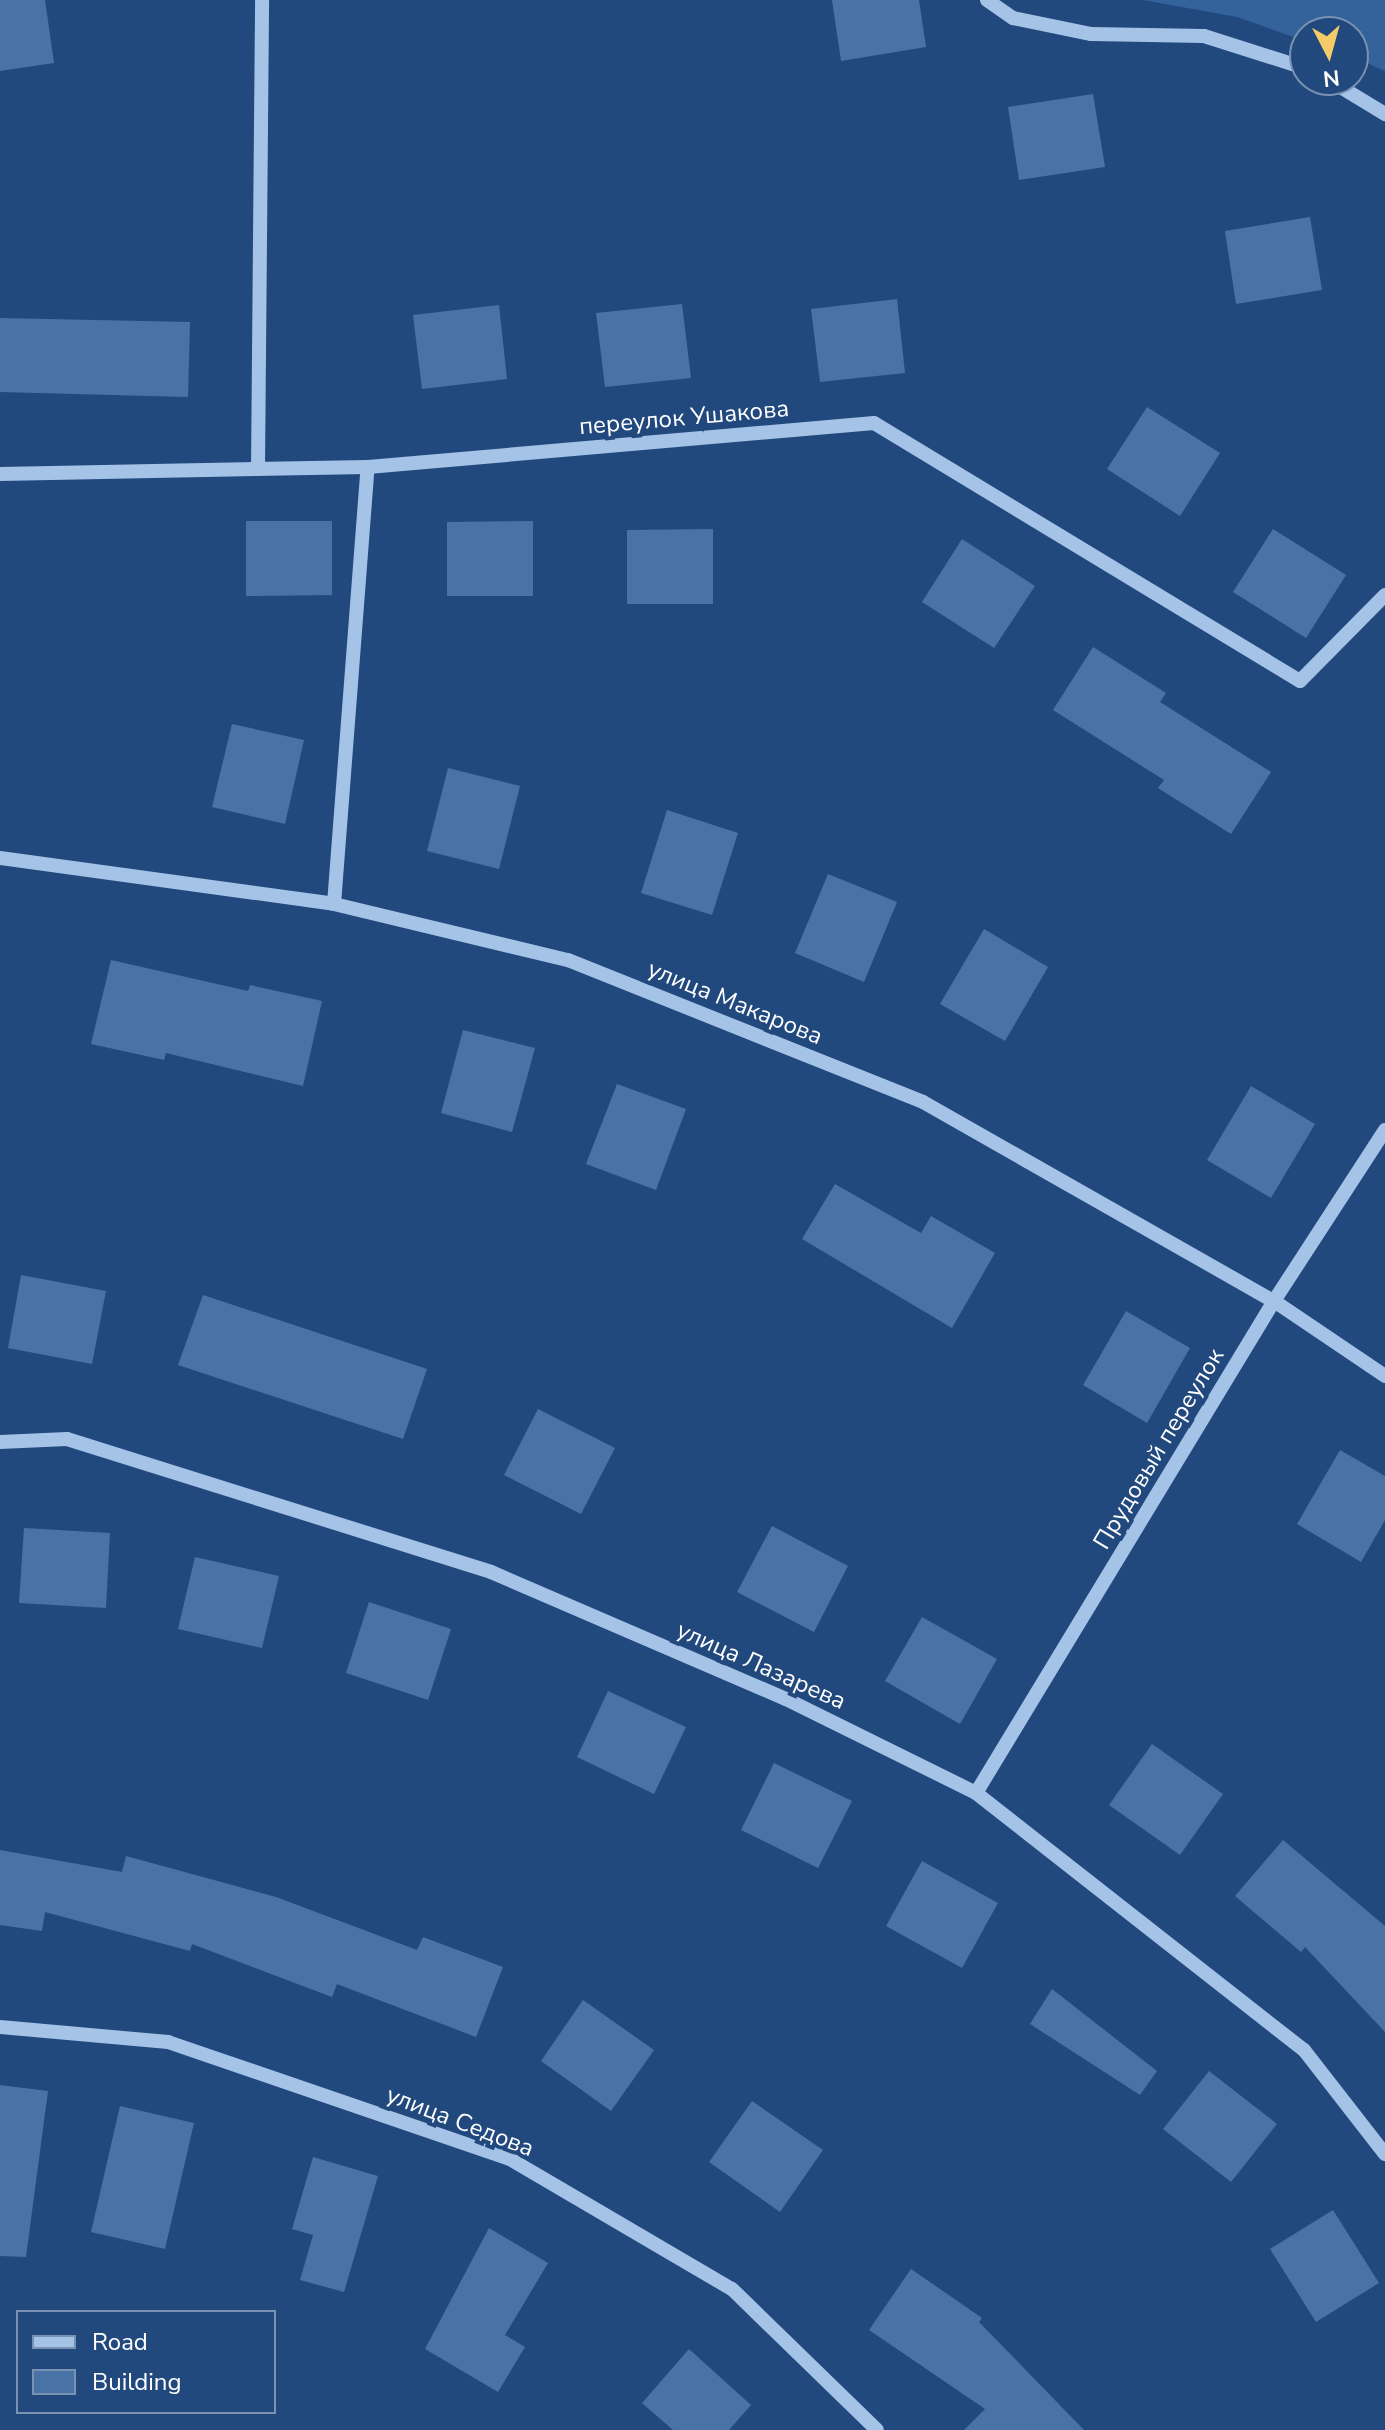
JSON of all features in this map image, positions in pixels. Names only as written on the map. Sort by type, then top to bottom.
[{"type":"street","points":[[258,469],[262,0]]},
{"type":"street","points":[[987,0],[1013,18],[1091,34],[1204,36],[1289,63]]},
{"type":"street","points":[[1355,96],[1385,114]]},
{"type":"street","name":"переулок Ушакова","points":[[0,474],[368,467],[874,423],[1300,681],[1385,595]]},
{"type":"street","points":[[334,904],[368,467]]},
{"type":"street","name":"улица Макарова","points":[[0,858],[334,904],[568,960],[923,1102],[1274,1301],[1385,1376]]},
{"type":"street","name":"Прудовый переулок","points":[[976,1793],[1274,1301],[1385,1130]]},
{"type":"street","name":"улица Лазарева","points":[[0,1442],[67,1439],[491,1572],[786,1699],[976,1793],[1304,2050],[1385,2154]]},
{"type":"street","name":"улица Седова","points":[[0,2027],[168,2042],[510,2159],[732,2289],[877,2430]]},
{"type":"shaded area","points":[[1143,0],[1385,0],[1385,71],[1369,64],[1369,16],[1289,16],[1289,35],[1237,17]]},
{"type":"building","points":[[0,0],[45,0],[54,63],[0,71]]},
{"type":"building","points":[[832,0],[919,0],[926,47],[841,61]]},
{"type":"building","points":[[1093,94],[1105,167],[1019,180],[1008,107]]},
{"type":"building","points":[[1310,217],[1322,290],[1236,304],[1225,231]]},
{"type":"building","points":[[897,299],[905,373],[820,382],[811,309]]},
{"type":"building","points":[[682,304],[691,378],[605,387],[596,313]]},
{"type":"building","points":[[499,305],[507,379],[422,389],[413,315]]},
{"type":"building","points":[[0,318],[190,322],[188,397],[0,392]]},
{"type":"building","points":[[1147,407],[1220,453],[1180,516],[1107,469]]},
{"type":"building","points":[[246,521],[332,521],[332,595],[246,596]]},
{"type":"building","points":[[533,521],[533,596],[447,596],[447,522]]},
{"type":"building","points":[[713,529],[713,604],[627,604],[627,530]]},
{"type":"building","points":[[1273,529],[1346,575],[1306,638],[1233,592]]},
{"type":"building","points":[[962,539],[1035,586],[994,648],[922,602]]},
{"type":"building","points":[[1093,647],[1166,693],[1160,702],[1271,772],[1231,834],[1158,788],[1164,780],[1053,710]]},
{"type":"building","points":[[232,724],[304,740],[285,824],[212,807]]},
{"type":"building","points":[[448,768],[520,786],[499,869],[427,851]]},
{"type":"building","points":[[667,810],[738,833],[712,915],[641,893]]},
{"type":"building","points":[[828,874],[897,902],[864,982],[795,953]]},
{"type":"building","points":[[984,929],[1048,967],[1005,1041],[940,1004]]},
{"type":"building","points":[[111,960],[248,991],[250,985],[322,1001],[303,1086],[166,1053],[164,1060],[91,1044]]},
{"type":"building","points":[[463,1030],[535,1048],[512,1132],[441,1113]]},
{"type":"building","points":[[617,1084],[686,1109],[656,1190],[586,1164]]},
{"type":"building","points":[[1251,1086],[1315,1124],[1271,1198],[1207,1160]]},
{"type":"building","points":[[835,1184],[921,1233],[931,1216],[995,1253],[952,1328],[802,1239]]},
{"type":"building","points":[[21,1275],[106,1291],[92,1364],[8,1348]]},
{"type":"building","points":[[203,1295],[427,1369],[403,1439],[178,1365]]},
{"type":"building","points":[[1126,1311],[1190,1348],[1147,1423],[1083,1385]]},
{"type":"building","points":[[538,1409],[615,1448],[581,1514],[504,1475]]},
{"type":"building","points":[[1340,1450],[1385,1476],[1385,1520],[1361,1562],[1297,1524]]},
{"type":"building","points":[[772,1526],[848,1566],[814,1632],[737,1592]]},
{"type":"building","points":[[24,1528],[110,1533],[106,1608],[19,1603]]},
{"type":"building","points":[[195,1557],[279,1576],[262,1648],[178,1629]]},
{"type":"building","points":[[369,1602],[451,1629],[428,1700],[346,1673]]},
{"type":"building","points":[[922,1617],[997,1659],[960,1724],[885,1681]]},
{"type":"building","points":[[608,1691],[686,1727],[654,1794],[577,1757]]},
{"type":"building","points":[[1152,1744],[1223,1794],[1180,1855],[1109,1805]]},
{"type":"building","points":[[774,1763],[852,1801],[818,1868],[741,1830]]},
{"type":"building","points":[[1283,1840],[1385,1926],[1385,2032],[1305,1947],[1301,1952],[1235,1896]]},
{"type":"building","points":[[0,1850],[122,1872],[126,1856],[276,1897],[417,1950],[423,1937],[503,1967],[476,2037],[337,1984],[332,1997],[192,1944],[190,1951],[45,1912],[42,1931],[0,1925]]},
{"type":"building","points":[[922,1861],[998,1903],[962,1968],[886,1926]]},
{"type":"building","points":[[1052,1989],[1157,2071],[1140,2095],[1030,2024]]},
{"type":"building","points":[[583,2000],[654,2050],[611,2111],[541,2061]]},
{"type":"building","points":[[1209,2071],[1277,2124],[1231,2182],[1163,2129]]},
{"type":"building","points":[[0,2085],[48,2091],[26,2257],[0,2256]]},
{"type":"building","points":[[752,2101],[823,2150],[780,2212],[709,2162]]},
{"type":"building","points":[[120,2106],[194,2123],[165,2249],[91,2232]]},
{"type":"building","points":[[313,2157],[378,2176],[344,2292],[300,2280],[313,2235],[292,2229]]},
{"type":"building","points":[[1333,2210],[1379,2283],[1316,2322],[1270,2249]]},
{"type":"building","points":[[489,2228],[548,2263],[505,2335],[525,2347],[498,2392],[425,2349]]},
{"type":"building","points":[[911,2269],[982,2318],[979,2322],[1084,2430],[964,2430],[985,2409],[869,2330]]},
{"type":"building","points":[[689,2349],[751,2405],[729,2430],[673,2430],[642,2403]]}]
